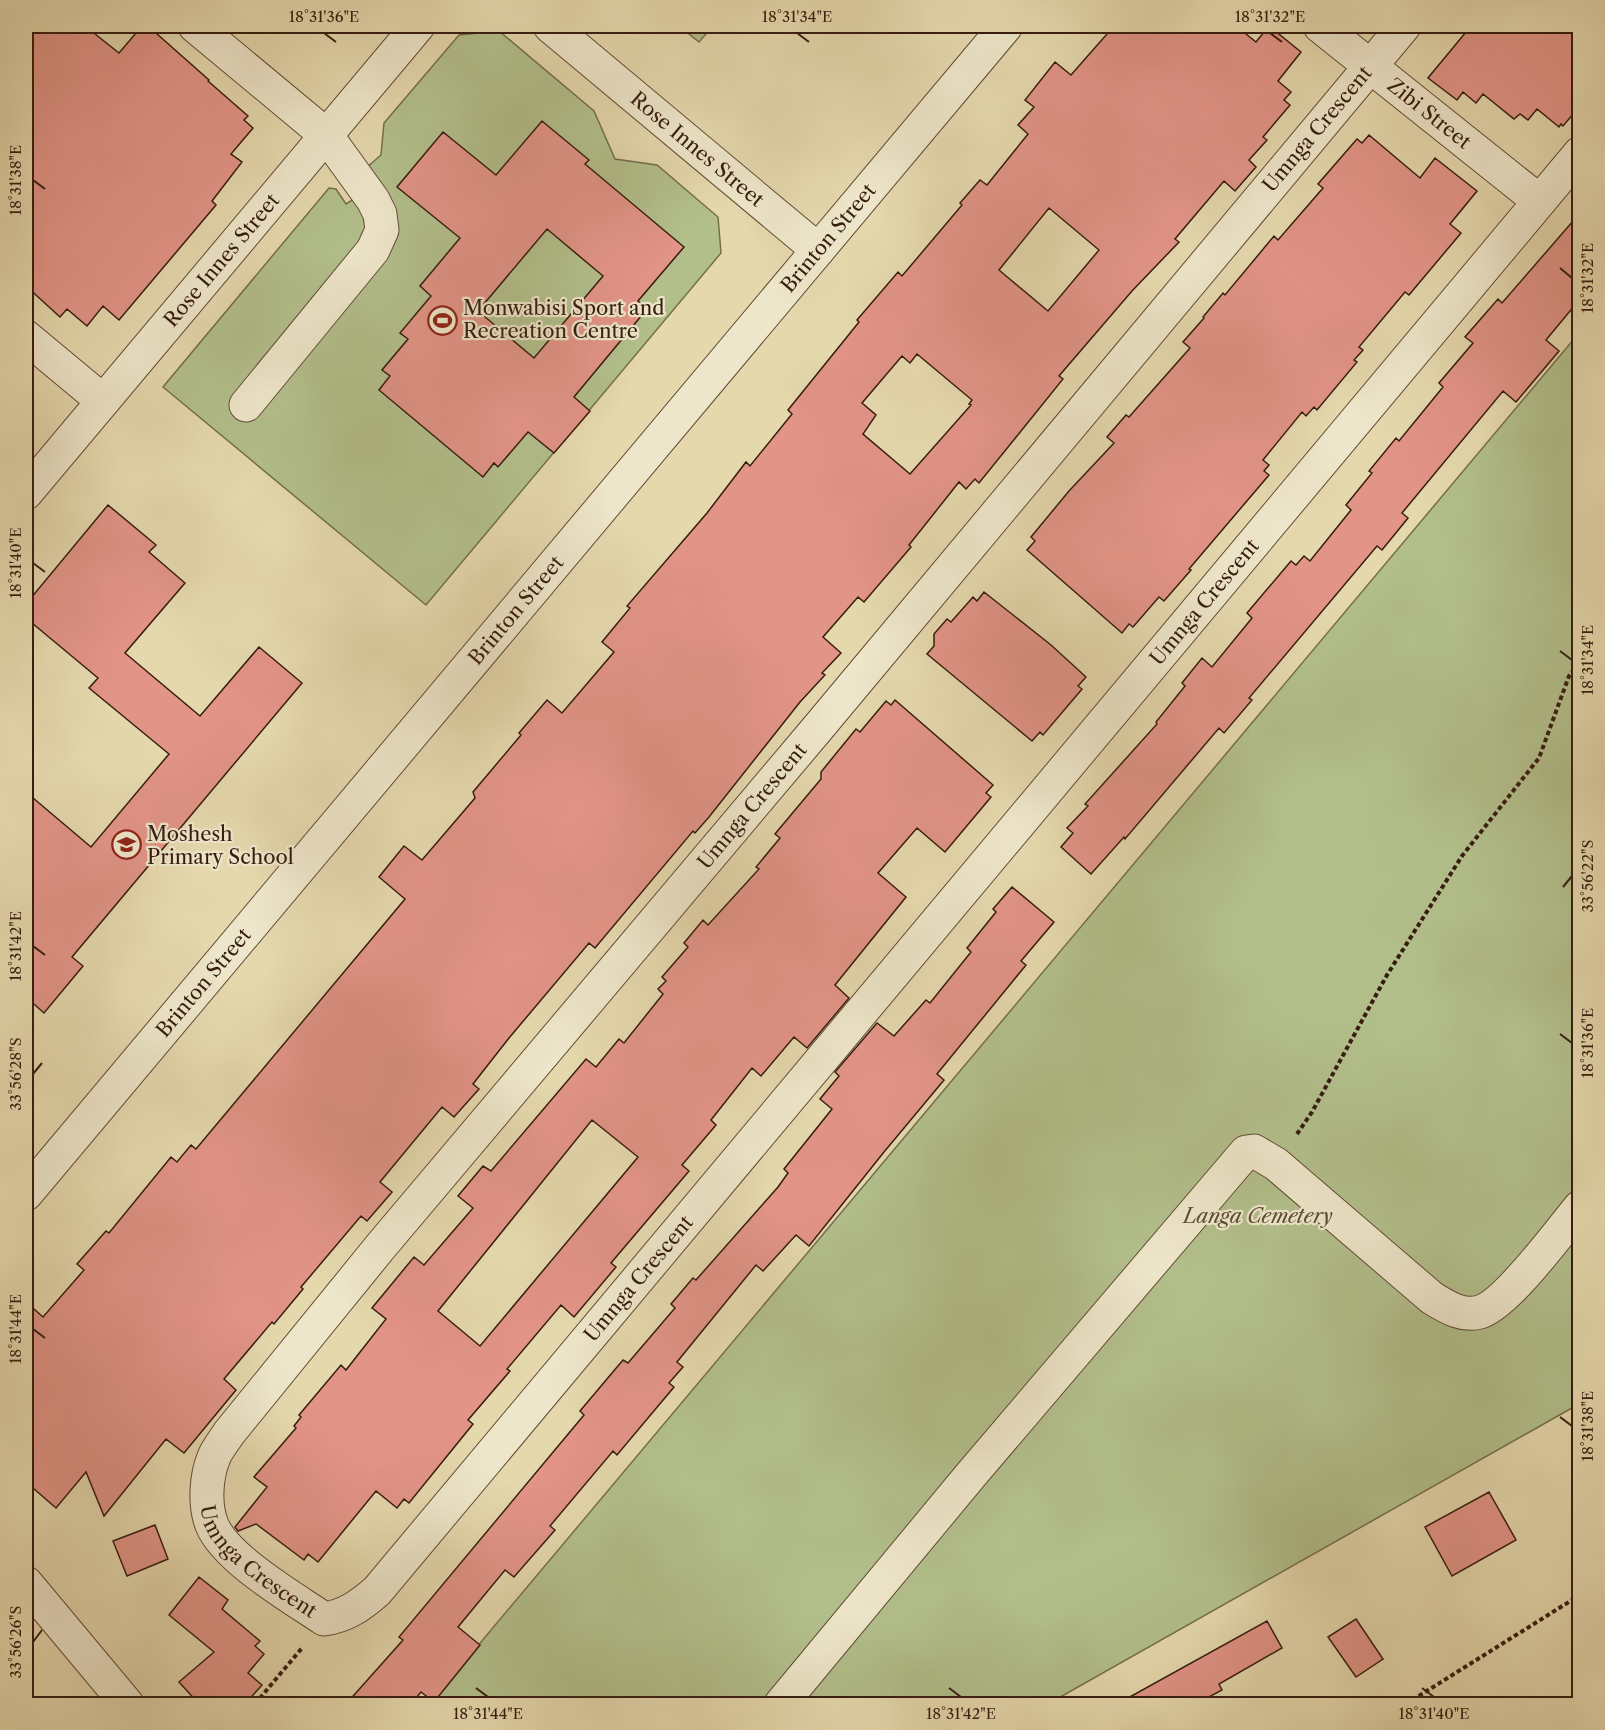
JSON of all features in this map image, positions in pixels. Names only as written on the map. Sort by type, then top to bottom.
[{"type":"street","points":[[195,26],[326,135],[374,200],[380,214],[382,230],[373,249],[246,405]]},
{"type":"street","name":"Rose Innes Street","points":[[26,493],[418,26]]},
{"type":"street","name":"Rose Innes Street","points":[[550,26],[818,250]]},
{"type":"street","name":"Brinton Street","points":[[26,1194],[1006,26]]},
{"type":"street","name":"Zibi Street","points":[[1320,26],[1539,201]]},
{"type":"street","name":"Umnga Crescent","points":[[1404,26],[787,765],[381,1246],[229,1433],[214,1456],[208,1477],[207,1502],[212,1524],[223,1542],[273,1584],[324,1619],[335,1617],[361,1605],[377,1591],[1580,153]]},
{"type":"street","points":[[26,337],[103,401]]},
{"type":"street","points":[[781,1704],[985,1458],[1246,1152],[1254,1150],[1276,1164],[1432,1298],[1450,1310],[1469,1313],[1482,1311],[1501,1298],[1580,1207]]},
{"type":"street","points":[[26,1583],[127,1704]]},
{"type":"path","points":[[1276,1164],[1312,1112],[1388,975],[1462,856],[1539,758],[1569,676],[1580,662]]},
{"type":"path","points":[[1406,1704],[1580,1595]]},
{"type":"path","points":[[255,1704],[324,1619]]},
{"type":"green space","points":[[679,26],[713,26],[699,42]]},
{"type":"green space","name":"Monwabisi Sport and Recreation Centre","points":[[499,31],[594,111],[615,159],[657,165],[718,217],[721,253],[426,605],[163,387],[329,188],[336,189],[346,204],[375,186],[365,169],[381,155],[384,123],[459,35]]},
{"type":"green space","name":"Langa Cemetery","points":[[1579,333],[1579,1404],[1048,1704],[429,1704]]},
{"type":"building","points":[[26,26],[85,26],[119,53],[142,26],[148,26],[248,116],[244,120],[253,128],[231,154],[242,162],[212,201],[216,205],[119,320],[103,306],[87,326],[67,309],[60,317],[26,286]]},
{"type":"building","points":[[1114,26],[1236,26],[1256,42],[1269,26],[1301,52],[1278,81],[1291,92],[1284,100],[1290,105],[1263,137],[1267,140],[1249,160],[1256,167],[1235,191],[1224,181],[1175,239],[1179,242],[1132,291],[1059,376],[1063,379],[979,483],[975,479],[966,489],[959,482],[909,545],[911,547],[864,602],[858,597],[823,637],[841,653],[822,673],[825,675],[800,702],[709,817],[695,833],[693,831],[595,948],[589,943],[509,1038],[473,1084],[479,1089],[454,1117],[442,1107],[380,1182],[392,1192],[367,1221],[361,1216],[301,1287],[303,1289],[274,1324],[272,1322],[224,1379],[236,1390],[184,1453],[166,1439],[104,1516],[86,1472],[56,1508],[26,1482],[26,1302],[43,1317],[84,1270],[77,1264],[106,1231],[109,1233],[171,1157],[177,1162],[191,1145],[196,1149],[405,899],[379,877],[404,846],[422,860],[475,798],[473,792],[547,700],[562,713],[614,652],[602,642],[630,608],[627,606],[707,513],[746,462],[750,466],[792,414],[788,410],[859,322],[857,320],[898,272],[902,276],[980,180],[987,185],[1028,134],[1018,125],[1034,107],[1025,100],[1055,62],[1071,75]],"holes":[[[1049,208],[1099,250],[1048,311],[999,270]],[[917,354],[972,400],[969,404],[971,405],[910,474],[863,434],[876,415],[862,403],[902,356],[910,363]]]},
{"type":"building","points":[[1471,26],[1580,26],[1580,106],[1563,126],[1561,124],[1559,127],[1537,109],[1528,120],[1520,114],[1514,119],[1483,94],[1476,103],[1463,92],[1457,100],[1428,78]]},
{"type":"building","points":[[542,121],[589,160],[585,164],[684,247],[638,301],[647,309],[574,397],[590,411],[554,453],[528,432],[498,467],[494,463],[483,477],[379,390],[390,376],[382,370],[408,339],[400,333],[431,296],[420,286],[460,238],[397,187],[443,132],[496,175]],"holes":[[[547,229],[603,276],[534,358],[478,311]]]},
{"type":"building","points":[[1369,135],[1420,178],[1435,158],[1477,191],[1450,224],[1461,233],[1409,295],[1405,292],[1359,347],[1363,350],[1354,360],[1357,362],[1317,410],[1314,407],[1306,416],[1302,412],[1263,460],[1269,465],[1264,471],[1269,475],[1189,569],[1191,570],[1164,601],[1159,597],[1133,627],[1129,624],[1122,633],[1027,550],[1035,541],[1031,537],[1069,491],[1114,443],[1107,437],[1126,415],[1129,417],[1190,348],[1183,342],[1223,293],[1225,295],[1274,236],[1278,240],[1323,188],[1318,184],[1357,139],[1362,143]]},
{"type":"building","points":[[1580,213],[1580,299],[1546,340],[1559,351],[1516,402],[1503,391],[1402,513],[1408,518],[1382,550],[1377,546],[1249,698],[1252,700],[1224,733],[1219,728],[1125,839],[1124,837],[1091,874],[1061,847],[1073,833],[1067,828],[1088,806],[1085,804],[1157,724],[1156,722],[1185,686],[1182,683],[1202,658],[1212,667],[1252,618],[1247,613],[1291,561],[1296,565],[1304,556],[1310,561],[1351,510],[1346,505],[1372,473],[1369,471],[1396,438],[1399,441],[1443,387],[1439,383],[1473,343],[1465,337],[1498,299],[1502,303]]},
{"type":"building","points":[[108,505],[156,545],[149,552],[185,583],[125,653],[200,716],[259,647],[302,683],[72,957],[83,966],[44,1013],[26,997],[26,792],[91,847],[169,754],[89,688],[98,678],[26,618],[26,604]]},
{"type":"building","points":[[984,592],[1051,645],[1086,677],[1078,686],[1082,689],[1043,735],[1040,732],[1032,741],[927,654],[934,646],[934,634],[947,619],[951,622],[973,597],[977,601]]},
{"type":"building","points":[[895,700],[993,785],[986,793],[991,797],[945,852],[917,828],[878,873],[906,897],[835,985],[849,998],[807,1048],[794,1037],[761,1076],[752,1068],[711,1120],[716,1125],[682,1165],[689,1171],[611,1263],[616,1267],[574,1317],[561,1305],[507,1369],[510,1371],[468,1420],[473,1424],[409,1503],[404,1499],[397,1508],[376,1491],[318,1562],[308,1554],[304,1560],[256,1524],[238,1531],[235,1527],[267,1487],[254,1477],[296,1428],[294,1426],[301,1417],[299,1415],[341,1365],[346,1370],[386,1319],[372,1308],[414,1257],[424,1265],[473,1208],[458,1196],[483,1166],[491,1171],[586,1059],[596,1067],[619,1039],[624,1043],[663,994],[658,989],[666,981],[662,977],[688,947],[684,943],[703,920],[708,925],[759,869],[756,867],[780,838],[775,834],[821,779],[821,772],[856,729],[860,732],[886,701],[891,705]],"holes":[[[592,1120],[638,1157],[480,1346],[438,1311]]]},
{"type":"building","points":[[1012,887],[1054,922],[1021,961],[1026,965],[937,1074],[944,1080],[809,1246],[796,1235],[763,1271],[756,1265],[677,1362],[683,1367],[669,1383],[674,1387],[617,1455],[613,1451],[550,1526],[555,1530],[514,1577],[505,1570],[458,1627],[480,1645],[434,1702],[421,1692],[411,1704],[346,1704],[403,1640],[399,1637],[584,1415],[580,1411],[623,1360],[628,1363],[675,1308],[671,1304],[693,1278],[696,1280],[778,1187],[788,1173],[784,1169],[832,1109],[820,1099],[839,1076],[835,1072],[877,1023],[894,1036],[926,1000],[930,1003],[971,952],[967,948],[996,912],[993,909]]},
{"type":"building","points":[[1489,1492],[1516,1540],[1452,1576],[1425,1527]]},
{"type":"building","points":[[155,1525],[168,1559],[127,1576],[113,1541]]},
{"type":"building","points":[[199,1577],[228,1600],[222,1609],[260,1641],[255,1646],[264,1654],[248,1673],[262,1685],[245,1704],[199,1704],[179,1682],[214,1652],[169,1615]]},
{"type":"building","points":[[1356,1619],[1383,1659],[1356,1677],[1328,1637]]},
{"type":"building","points":[[1267,1621],[1282,1648],[1219,1684],[1222,1690],[1196,1704],[1117,1704]]},
{"type":"place","name":"Monwabisi Sport and Recreation Centre","points":[[442,320]]},
{"type":"place","name":"Moshesh Primary School","points":[[126,845]]}]
